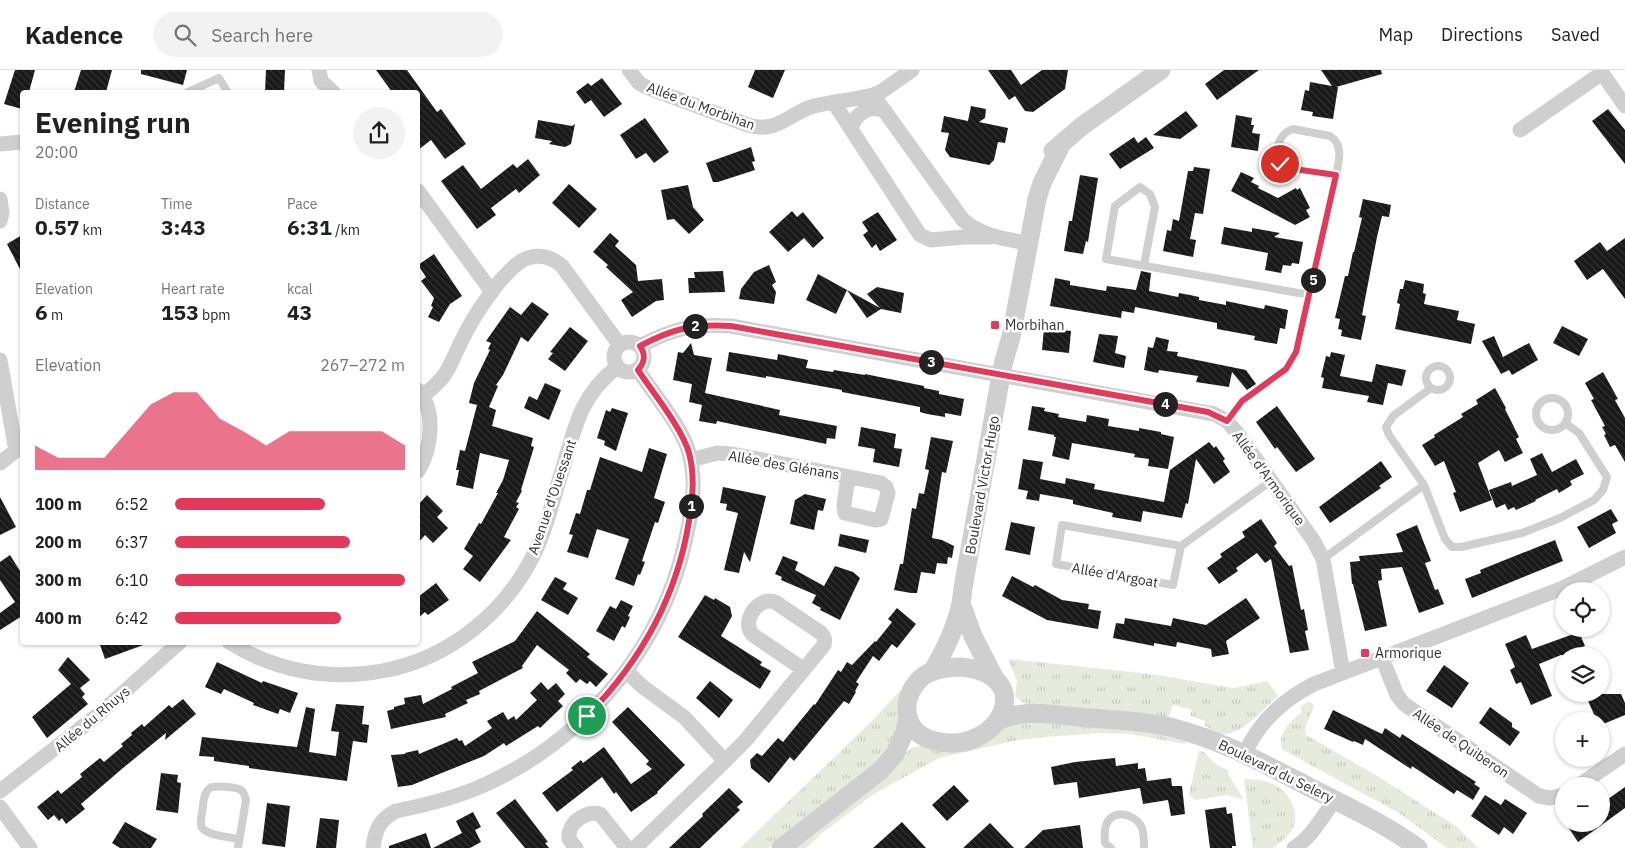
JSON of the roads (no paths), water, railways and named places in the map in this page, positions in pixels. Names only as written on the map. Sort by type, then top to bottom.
[{"type":"street","points":[[319,70],[320,81],[331,90]]},
{"type":"street","name":"Allée du Morbihan","points":[[629,70],[639,83],[646,87],[760,128],[776,125],[811,107],[873,95],[912,70]]},
{"type":"street","name":"Boulevard Victor Hugo","points":[[932,672],[962,606],[963,588],[1002,369],[1011,337],[1022,242],[1042,183],[1062,143],[1082,126],[1161,70]]},
{"type":"street","points":[[1520,130],[1602,73],[1625,106]]},
{"type":"street","points":[[873,95],[957,213],[973,228],[991,237]]},
{"type":"street","points":[[834,103],[920,235],[928,240],[991,237],[1022,242]]},
{"type":"street","points":[[851,128],[856,118],[866,110],[874,108],[885,112]]},
{"type":"street","points":[[0,144],[20,142]]},
{"type":"street","points":[[420,194],[492,292]]},
{"type":"street","points":[[0,199],[2,216],[0,222]]},
{"type":"street","points":[[939,238],[947,233],[954,224],[957,213]]},
{"type":"street","points":[[420,467],[426,455],[429,441],[428,411],[420,393],[441,380],[470,325],[492,292],[515,266],[523,260],[537,256],[557,261],[567,271],[620,344]]},
{"type":"street","points":[[640,346],[658,336],[681,328],[703,325],[731,326],[1002,369]]},
{"type":"street","points":[[630,341],[640,346],[645,358],[638,370],[627,372],[617,367],[613,355],[615,349],[620,344],[630,341]]},
{"type":"street","points":[[0,360],[19,449],[0,463]]},
{"type":"street","name":"Avenue d'Ouessant","points":[[234,645],[262,660],[296,670],[318,674],[349,675],[377,672],[411,664],[437,652],[467,634],[494,612],[527,567],[541,538],[582,409],[597,384],[617,367]]},
{"type":"street","name":"Allée d'Armorique","points":[[1002,369],[1208,412],[1227,421],[1313,540],[1323,559],[1343,674]]},
{"type":"street","points":[[373,848],[378,826],[390,814],[450,798],[483,786],[542,752],[587,716],[626,671],[659,617],[683,550],[690,512],[693,480],[691,460],[682,436],[638,370]]},
{"type":"street","name":"Allée des Glénans","points":[[691,460],[718,453],[732,454],[848,477]]},
{"type":"street","points":[[1245,753],[1257,733],[1282,704],[1314,684],[1563,588],[1625,557]]},
{"type":"street","points":[[635,848],[677,810],[745,741],[824,644],[825,638],[823,635],[775,602],[768,600],[761,603],[748,621],[750,633],[803,669]]},
{"type":"street","name":"Boulevard Victor Hugo","points":[[962,606],[973,636],[994,677]]},
{"type":"street","name":"Allée du Rhuys","points":[[0,791],[99,714],[177,645]]},
{"type":"street","name":"Allée de Quiberon","points":[[1382,658],[1397,695],[1404,704],[1539,796],[1555,797]]},
{"type":"street","points":[[895,754],[905,731],[909,697],[921,678],[932,672],[960,667],[974,668],[994,677],[1004,694],[1003,712],[998,722],[976,738],[947,743],[926,739],[916,732],[908,718]]},
{"type":"street","points":[[626,671],[643,687],[684,717],[725,761]]},
{"type":"street","name":"Boulevard du Selery","points":[[1004,694],[1011,700],[1034,712]]},
{"type":"street","name":"Boulevard du Selery","points":[[998,722],[1009,716],[1034,712],[1125,720],[1168,727],[1245,753],[1406,839],[1418,848]]},
{"type":"street","points":[[781,848],[872,778],[895,754],[905,747],[926,739]]},
{"type":"street","points":[[1591,777],[1625,754]]},
{"type":"street","points":[[1294,848],[1302,843],[1310,834],[1334,800]]},
{"type":"street","points":[[0,808],[30,848]]},
{"type":"street","points":[[576,848],[569,839],[570,829],[576,821],[585,815],[594,813],[600,814],[626,848]]},
{"type":"lane","points":[[192,90],[219,78],[226,90]]},
{"type":"lane","points":[[1227,421],[1242,401],[1286,369],[1299,345],[1336,175],[1340,152],[1334,138],[1293,129],[1281,136],[1277,157],[1283,166],[1336,175]]},
{"type":"lane","points":[[1144,265],[1155,207],[1150,194],[1140,187],[1115,206],[1106,259],[1310,295]]},
{"type":"lane","points":[[1431,388],[1392,416],[1386,428],[1424,485],[1445,539],[1452,547],[1461,547],[1522,533],[1560,518],[1594,500],[1603,490],[1607,477],[1580,433],[1565,423]]},
{"type":"lane","points":[[1548,398],[1557,398],[1564,402],[1568,410],[1568,418],[1565,423],[1556,430],[1547,430],[1540,425],[1536,418],[1536,409],[1540,402],[1548,398]]},
{"type":"lane","points":[[1181,546],[1271,481]]},
{"type":"lane","points":[[1323,559],[1424,485]]},
{"type":"lane","name":"Allée d'Argoat","points":[[1062,525],[1181,546],[1173,585],[1056,564],[1062,525]]},
{"type":"lane","points":[[238,848],[246,800],[245,794],[242,790],[238,789],[214,786],[208,789],[205,795],[201,825],[204,830],[212,834],[239,839]]},
{"type":"lane","points":[[1111,848],[1105,843],[1106,824],[1112,817],[1123,814],[1133,818],[1141,826],[1144,848]]},
{"type":"place","name":"Morbihan","points":[[995,325]]},
{"type":"place","name":"Armorique","points":[[1365,653]]}]
